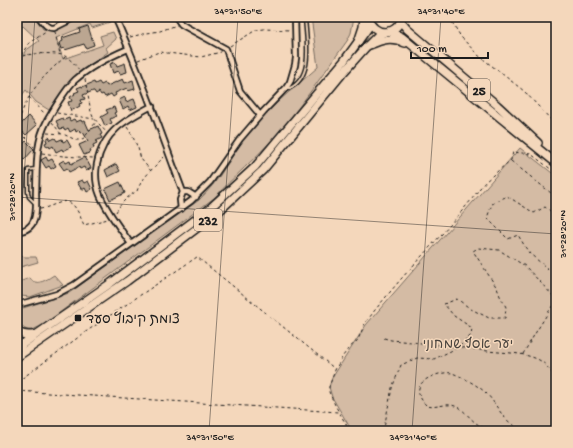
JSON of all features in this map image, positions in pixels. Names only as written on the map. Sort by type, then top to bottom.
[{"type":"main road","name":"25","points":[[367,19],[375,29],[402,37],[556,162]]},
{"type":"main road","name":"232","points":[[17,357],[21,348],[40,332],[111,283],[208,210],[255,167],[344,61],[368,28],[367,19]]},
{"type":"main road","name":"25","points":[[387,32],[394,30],[402,19]]},
{"type":"main road","name":"25","points":[[402,19],[407,30],[497,106],[556,159]]},
{"type":"main road","name":"232","points":[[21,348],[127,281],[217,213],[263,170],[367,46],[377,36],[387,32]]},
{"type":"main road","points":[[367,46],[387,39],[394,39],[413,46]]},
{"type":"main road","points":[[17,331],[24,335],[40,332]]},
{"type":"street","points":[[39,17],[48,27],[53,28],[76,17]]},
{"type":"street","points":[[114,17],[152,106],[183,192],[180,200],[181,208]]},
{"type":"street","points":[[176,17],[181,24],[226,49],[240,91],[260,116]]},
{"type":"street","points":[[17,305],[52,296],[69,289],[196,197],[210,182],[240,139],[285,90],[290,82],[296,58],[295,17]]},
{"type":"street","points":[[17,231],[27,229],[31,226],[35,216],[38,152],[42,133],[63,95],[82,75],[99,63],[128,49]]},
{"type":"street","points":[[131,244],[112,216],[97,188],[96,176],[98,158],[103,145],[109,136],[123,122],[152,106]]},
{"type":"street","points":[[183,192],[188,192],[196,197]]},
{"type":"street","points":[[17,337],[21,348]]},
{"type":"lane","points":[[285,90],[294,86],[300,80],[306,68],[307,51],[305,17]]},
{"type":"lane","points":[[36,204],[29,197],[28,170],[37,169]]},
{"type":"path","points":[[449,17],[461,37],[478,55],[524,91],[556,125]]},
{"type":"path","points":[[124,39],[160,31],[181,24]]},
{"type":"path","points":[[19,56],[29,43],[53,28],[60,55]]},
{"type":"path","points":[[17,54],[19,56],[44,54],[65,56],[77,67],[82,75],[86,84],[91,112],[96,121],[109,136]]},
{"type":"path","points":[[65,56],[35,86],[21,114],[17,128],[38,152],[63,156],[98,158]]},
{"type":"path","points":[[29,97],[62,134]]},
{"type":"path","points":[[53,112],[95,119]]},
{"type":"path","points":[[42,133],[62,134],[76,140],[82,139],[96,121]]},
{"type":"path","points":[[123,122],[132,135],[141,159],[151,171]]},
{"type":"path","points":[[350,431],[338,412],[329,392],[329,387],[335,370],[345,353],[358,340],[364,325],[375,310],[451,224],[486,181],[511,160],[513,152],[531,154],[556,173]]},
{"type":"path","points":[[511,160],[556,197]]},
{"type":"path","points":[[556,215],[545,207],[534,213],[507,196],[492,204],[487,218],[508,240],[518,235],[529,253],[556,275]]},
{"type":"path","points":[[385,431],[384,428],[392,388],[401,365],[417,358],[434,359],[459,347],[471,335],[472,328],[454,316],[444,304],[457,299],[471,309],[489,318],[504,318],[506,307],[497,288],[473,250],[478,248],[499,250],[525,266],[556,300],[523,354]]},
{"type":"path","points":[[17,382],[87,331],[197,258],[335,370]]},
{"type":"path","points":[[384,338],[491,352],[523,354],[543,363],[556,378]]},
{"type":"path","points":[[489,431],[476,423],[456,406],[448,404],[432,407],[427,406],[422,401],[419,392],[421,383],[432,376],[439,374],[451,373],[463,378],[486,393],[507,420],[521,431]]},
{"type":"path","points":[[17,391],[338,412]]},
{"type":"green space","points":[[24,17],[35,17],[43,29],[51,31],[72,23],[80,17],[107,17],[110,22],[92,28],[90,24],[56,38],[63,59],[103,45],[100,36],[113,32],[116,39],[106,48],[108,52],[75,76],[65,87],[49,110],[36,102],[26,90],[17,102],[17,68],[25,51],[39,41],[23,26],[17,32],[17,20]]},
{"type":"green space","points":[[311,17],[354,17],[351,33],[347,41],[275,137],[214,198],[43,325],[30,330],[22,327],[18,318],[17,310],[69,293],[199,200],[206,193],[218,178],[250,130],[278,102],[318,67]]},
{"type":"green space","name":"יער אסף שמחוני","points":[[520,148],[556,176],[556,431],[352,431],[332,397],[329,387],[332,378],[366,325]]},
{"type":"green space","points":[[17,255],[36,257],[38,262],[17,268]]},
{"type":"green space","points":[[54,275],[63,285],[30,297],[17,294],[17,279],[19,282],[30,278],[34,282],[40,282]]},
{"type":"building","points":[[88,26],[94,45],[86,48],[84,44],[65,50],[64,48],[61,49],[59,43],[63,41],[62,38],[80,32],[79,29]]},
{"type":"building","points":[[115,62],[117,66],[125,63],[127,72],[120,74],[119,71],[113,73],[110,64]]},
{"type":"building","points":[[123,79],[125,83],[133,80],[135,89],[128,91],[127,88],[115,93],[116,95],[113,97],[111,94],[105,97],[99,92],[96,94],[93,91],[83,95],[85,99],[81,100],[82,103],[79,104],[80,106],[71,111],[68,102],[72,101],[70,97],[75,94],[74,93],[79,91],[77,88],[94,82],[95,84],[99,82],[101,85],[105,83],[107,86]]},
{"type":"building","points":[[125,97],[126,102],[134,99],[137,107],[130,110],[128,106],[123,109],[119,100]]},
{"type":"building","points":[[114,107],[116,112],[114,113],[116,116],[110,119],[112,123],[105,126],[101,117],[108,113],[106,110]]},
{"type":"building","points":[[29,116],[37,125],[26,135],[18,127]]},
{"type":"building","points":[[63,118],[64,120],[69,118],[70,121],[74,119],[76,122],[81,120],[82,122],[85,121],[89,130],[98,126],[102,134],[100,135],[102,138],[96,141],[97,143],[93,145],[94,148],[90,150],[91,152],[84,155],[79,145],[88,141],[83,132],[80,133],[79,130],[76,132],[75,129],[70,132],[68,128],[65,130],[64,128],[60,129],[56,121]]},
{"type":"building","points":[[49,137],[51,140],[55,138],[57,141],[62,139],[63,142],[67,140],[71,147],[63,151],[62,149],[56,152],[53,146],[50,148],[49,146],[47,147],[45,143],[47,142],[46,139]]},
{"type":"building","points":[[26,141],[34,149],[24,160],[17,154],[17,150]]},
{"type":"building","points":[[46,157],[48,161],[52,159],[56,166],[51,169],[49,166],[46,168],[41,160]]},
{"type":"building","points":[[85,157],[91,168],[86,171],[84,167],[80,169],[79,167],[69,172],[67,168],[64,170],[59,163],[64,160],[66,163],[70,161],[71,164]]},
{"type":"building","points":[[116,164],[120,171],[108,177],[105,170]]},
{"type":"building","points":[[82,180],[84,183],[88,181],[92,189],[87,192],[85,188],[82,190],[77,182]]},
{"type":"building","points":[[120,182],[125,193],[110,200],[105,189]]},
{"type":"place","name":"צומת קיבוץ סעד","points":[[78,318]]}]
